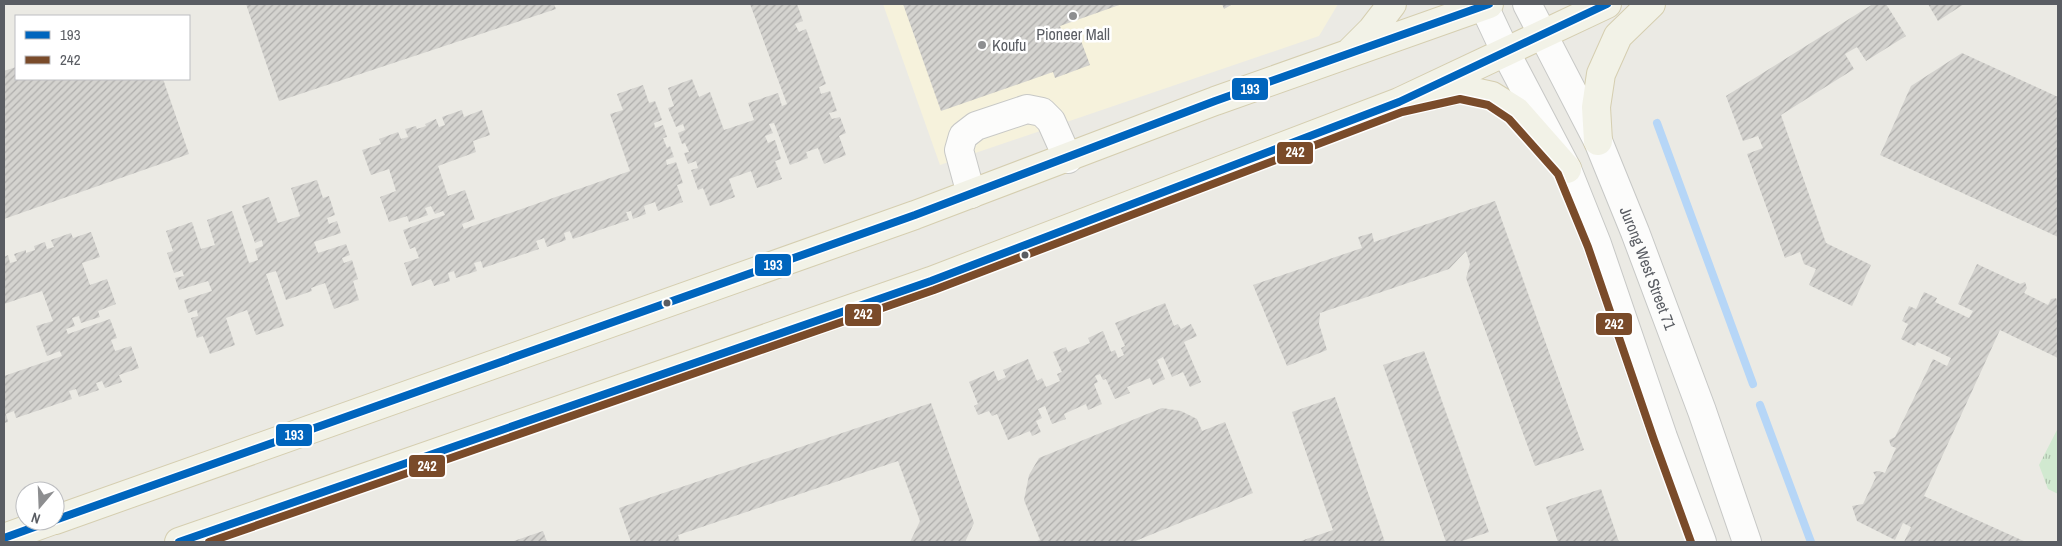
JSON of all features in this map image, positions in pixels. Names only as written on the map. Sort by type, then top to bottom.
[{"type":"main road","points":[[1348,54],[1372,30],[1392,4]]},
{"type":"main road","points":[[65,516],[971,194],[1215,102],[1486,4]]},
{"type":"main road","points":[[179,542],[931,280],[1399,102],[1607,4]]},
{"type":"main road","points":[[1598,141],[1596,107],[1601,74],[1618,36],[1651,4]]},
{"type":"main road","points":[[1399,102],[1460,89],[1492,96],[1516,111],[1567,169]]},
{"type":"main road","points":[[4,538],[23,531]]},
{"type":"street","points":[[1486,4],[1506,53],[1567,169],[1597,244],[1663,437],[1702,542]]},
{"type":"street","name":"Jurong West Street 71","points":[[1527,4],[1598,141],[1702,411],[1747,542]]},
{"type":"street","points":[[971,194],[959,150],[963,136],[976,126],[1027,109],[1042,112],[1052,121],[1068,158]]},
{"type":"shaded area","points":[[883,4],[1338,4],[1319,36],[940,165]]},
{"type":"green space","points":[[2058,428],[2058,494],[2048,489],[2039,465]]},
{"type":"building","points":[[246,4],[554,4],[556,9],[279,101]]},
{"type":"building","points":[[750,4],[797,4],[803,21],[795,24],[799,32],[806,29],[826,84],[819,87],[821,94],[830,91],[837,111],[829,113],[832,119],[840,117],[846,133],[839,136],[846,155],[824,164],[818,148],[806,152],[808,158],[790,165],[774,123],[769,124],[773,133],[765,136],[768,143],[775,140],[781,159],[775,161],[782,179],[757,188],[751,171],[729,179],[735,197],[710,206],[703,188],[698,190],[691,170],[698,168],[696,161],[688,164],[684,153],[689,152],[685,143],[682,144],[678,133],[685,130],[683,124],[676,127],[668,108],[674,106],[668,88],[692,79],[699,97],[710,92],[724,130],[754,120],[748,103],[778,93],[782,106],[787,104]]},
{"type":"building","points":[[903,4],[1122,4],[1060,26],[1066,42],[1080,38],[1090,65],[1055,78],[1053,72],[941,111]]},
{"type":"building","points":[[1222,4],[1233,4],[1224,9]]},
{"type":"building","points":[[1873,4],[1886,4],[1906,36],[1866,61],[1857,47],[1845,54],[1854,69],[1781,115],[1826,243],[1871,265],[1852,306],[1809,285],[1816,269],[1804,264],[1800,252],[1785,258],[1747,154],[1763,148],[1758,136],[1743,141],[1726,96]]},
{"type":"building","points":[[1928,4],[1964,4],[1938,21]]},
{"type":"building","points":[[1962,53],[2058,97],[2058,237],[1880,155],[1911,86]]},
{"type":"building","points":[[15,67],[15,80],[163,80],[189,154],[4,219],[4,71]]},
{"type":"building","points":[[643,85],[649,103],[655,101],[662,120],[654,123],[655,128],[663,125],[667,137],[663,138],[667,148],[670,146],[674,157],[666,160],[667,165],[676,162],[683,183],[677,185],[683,202],[658,211],[655,202],[644,206],[646,214],[633,219],[631,211],[626,212],[629,220],[573,239],[570,231],[564,233],[566,240],[547,247],[544,238],[536,241],[539,249],[483,268],[481,261],[474,263],[477,271],[456,278],[454,271],[448,273],[450,281],[434,286],[431,279],[412,286],[404,263],[419,258],[415,247],[410,249],[403,230],[445,215],[443,211],[435,214],[431,206],[425,208],[428,215],[409,222],[407,216],[389,222],[380,197],[396,191],[389,169],[371,175],[362,150],[381,144],[379,139],[398,132],[401,139],[408,137],[405,129],[416,126],[417,129],[426,126],[425,124],[436,119],[439,127],[445,125],[442,117],[462,110],[464,117],[482,110],[490,135],[473,141],[476,152],[438,166],[448,196],[465,190],[475,219],[462,224],[464,229],[630,171],[610,114],[623,110],[617,94]]},
{"type":"building","points":[[317,180],[323,198],[329,196],[335,215],[327,218],[329,224],[337,221],[341,233],[314,242],[318,253],[346,244],[350,255],[342,258],[344,263],[352,260],[358,279],[353,281],[359,300],[334,309],[325,283],[311,288],[312,291],[286,300],[276,271],[266,274],[284,326],[256,335],[247,310],[226,318],[235,345],[210,354],[203,336],[197,338],[191,318],[198,316],[197,310],[188,313],[184,300],[212,291],[208,281],[179,290],[175,278],[184,276],[182,270],[174,273],[167,253],[173,251],[166,231],[192,222],[201,249],[215,245],[207,220],[232,211],[249,263],[258,260],[255,249],[263,246],[262,240],[255,243],[242,206],[269,197],[278,223],[300,216],[291,188]]},
{"type":"building","points":[[1495,201],[1584,450],[1535,466],[1466,278],[1470,264],[1466,251],[1449,269],[1320,313],[1319,324],[1327,350],[1287,366],[1253,285],[1362,248],[1358,237],[1372,233],[1374,242]]},
{"type":"building","points":[[91,232],[100,257],[82,263],[90,285],[107,279],[116,304],[98,311],[100,317],[81,323],[79,316],[72,318],[75,326],[66,329],[68,334],[110,319],[117,338],[111,340],[115,351],[131,346],[139,368],[119,375],[122,382],[105,388],[102,381],[96,383],[99,390],[79,397],[76,389],[69,391],[72,399],[16,418],[14,411],[6,414],[8,422],[4,423],[4,376],[62,356],[60,351],[47,356],[36,326],[53,321],[42,291],[4,304],[4,257],[8,255],[10,263],[17,261],[14,254],[26,250],[26,253],[35,250],[34,246],[45,242],[47,249],[54,247],[51,240],[71,233],[73,238]]},
{"type":"building","points":[[1977,264],[2020,284],[2025,282],[2027,288],[2024,293],[2048,305],[2051,299],[2056,298],[2058,303],[2058,358],[2000,330],[1924,496],[2026,542],[1904,542],[1911,527],[1903,523],[1895,540],[1857,521],[1852,506],[1863,504],[1876,477],[1873,472],[1885,473],[1896,448],[1891,446],[1889,440],[1895,437],[1933,359],[1947,366],[1951,358],[1917,342],[1915,346],[1901,339],[1908,324],[1902,321],[1909,306],[1916,309],[1924,292],[1937,298],[1935,302],[1969,318],[1973,311],[1958,304]]},
{"type":"building","points":[[1165,303],[1174,326],[1178,324],[1181,329],[1191,324],[1197,336],[1184,342],[1201,382],[1190,387],[1183,372],[1172,377],[1163,357],[1157,360],[1165,379],[1153,385],[1150,378],[1127,387],[1130,393],[1115,399],[1106,379],[1103,380],[1100,374],[1095,376],[1098,382],[1094,384],[1102,404],[1088,410],[1086,404],[1064,414],[1066,419],[1052,424],[1045,406],[1038,409],[1042,418],[1036,421],[1041,432],[1032,436],[1030,431],[1008,440],[997,414],[992,416],[989,411],[978,415],[974,406],[978,404],[969,382],[994,371],[998,381],[1006,377],[1003,370],[1028,359],[1037,381],[1042,378],[1046,387],[1060,381],[1057,374],[1062,372],[1053,352],[1066,347],[1068,352],[1090,343],[1088,338],[1103,331],[1111,352],[1115,350],[1118,358],[1124,355],[1121,348],[1125,346],[1115,323]]},
{"type":"building","points":[[1424,351],[1489,532],[1459,542],[1446,542],[1383,365]]},
{"type":"building","points":[[1335,397],[1385,542],[1298,542],[1333,530],[1292,412]]},
{"type":"building","points":[[931,403],[974,523],[965,542],[910,542],[920,521],[898,461],[678,535],[680,542],[631,542],[619,508]]},
{"type":"building","points":[[1162,408],[1181,411],[1197,419],[1202,431],[1225,422],[1253,493],[1133,542],[1034,542],[1040,540],[1024,500],[1029,475],[1039,458]]},
{"type":"building","points":[[1601,489],[1619,542],[1558,542],[1546,507]]},
{"type":"building","points":[[543,531],[547,542],[511,542]]},
{"type":"waterway","points":[[1657,123],[1753,384]]},
{"type":"waterway","points":[[1760,405],[1811,542]]},
{"type":"transit line","name":"193","points":[[65,516],[915,215],[1215,101],[1489,4]]},
{"type":"transit line","name":"193","points":[[179,542],[931,281],[1399,102],[1607,4]]},
{"type":"transit line","name":"242","points":[[209,542],[934,290],[1402,112],[1460,99],[1488,105],[1509,119],[1558,174],[1588,247],[1691,542]]},
{"type":"transit line","name":"193","points":[[4,538],[23,531]]},
{"type":"place","name":"Pioneer Mall","points":[[1073,16]]},
{"type":"place","name":"Koufu","points":[[982,45]]}]
